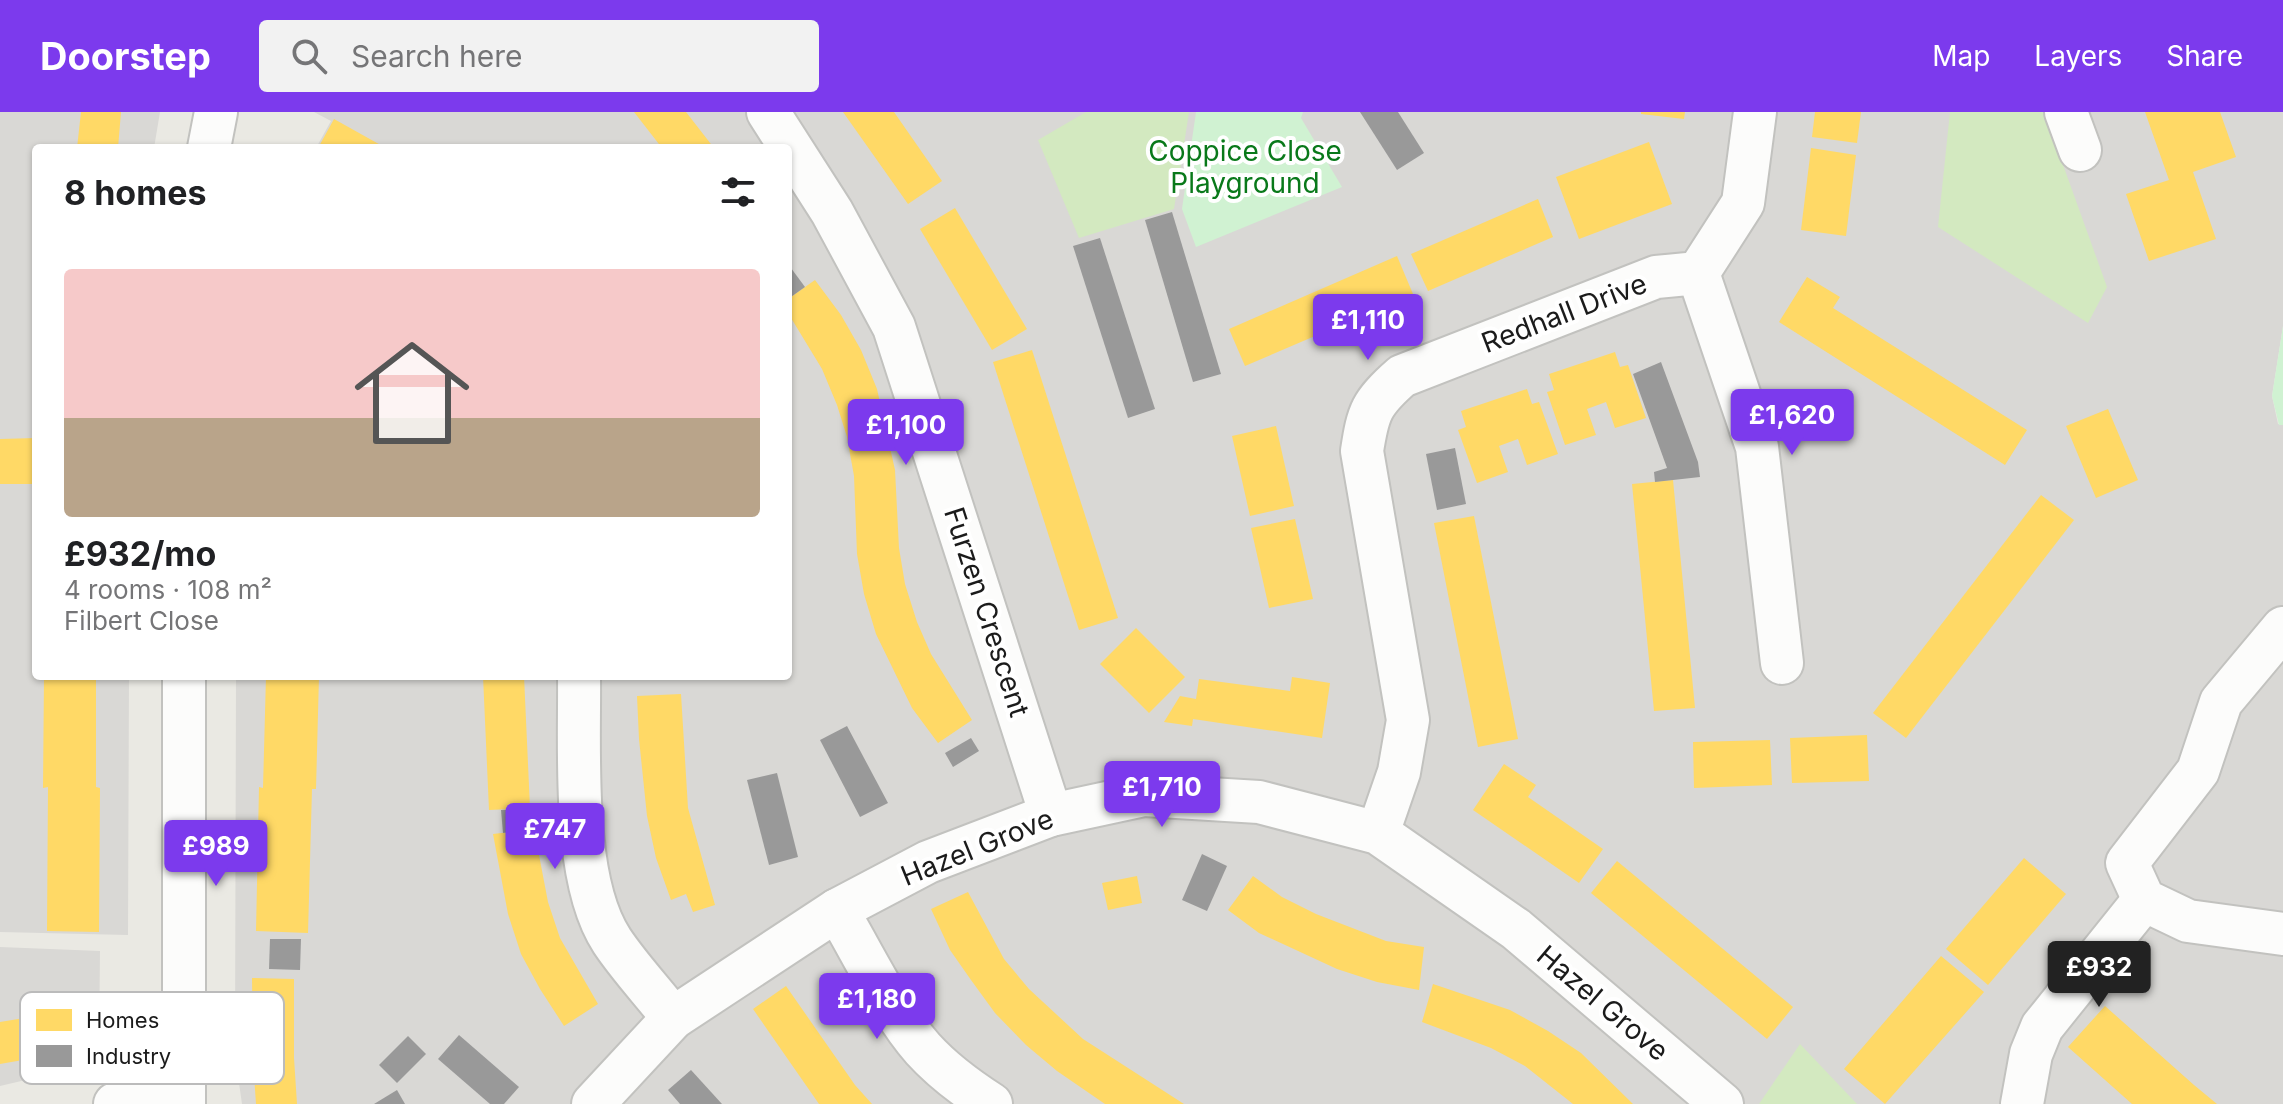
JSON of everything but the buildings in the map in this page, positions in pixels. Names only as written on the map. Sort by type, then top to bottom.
[{"type":"street","points":[[210,144],[216,112]]},
{"type":"street","name":"Furzen Crescent","points":[[768,112],[788,144]]},
{"type":"street","points":[[1755,112],[1743,203],[1698,273],[1757,447],[1782,663]]},
{"type":"street","name":"Furzen Crescent","points":[[792,150],[832,212],[894,327],[1051,815]]},
{"type":"street","name":"Redhall Drive","points":[[1378,833],[1399,772],[1408,720],[1362,451],[1366,419],[1380,394],[1402,376],[1656,277],[1698,273]]},
{"type":"street","points":[[2283,628],[2221,702],[2198,771],[2127,863],[2144,900],[2188,921],[2283,934]]},
{"type":"street","points":[[183,992],[184,680]]},
{"type":"street","points":[[579,680],[581,795],[593,899],[611,940],[673,1018]]},
{"type":"street","name":"Hazel Grove","points":[[593,1104],[673,1018],[837,910],[928,862],[1051,815],[1144,795],[1259,802],[1378,833],[1516,929],[1722,1104]]},
{"type":"street","points":[[2022,1104],[2031,1054],[2042,1027],[2144,900]]},
{"type":"street","points":[[837,910],[888,998],[922,1048],[963,1087],[991,1104]]},
{"type":"street","points":[[115,1104],[183,1100]]},
{"type":"shaded area","points":[[0,112],[160,112],[155,144],[32,144],[32,680],[129,680],[128,935],[0,932]]},
{"type":"shaded area","points":[[314,112],[2283,112],[2283,326],[2272,396],[2278,424],[2283,425],[2283,1104],[242,1104],[239,1084],[284,1084],[284,992],[235,992],[236,680],[792,680],[792,144],[318,144],[331,121]]},
{"type":"shaded area","points":[[0,947],[100,951],[100,992],[20,992],[20,1081],[0,1086]]},
{"type":"green space","points":[[1086,112],[1189,112],[1174,209],[1079,238],[1038,140]]},
{"type":"green space","name":"Coppice Close Playground","points":[[1196,112],[1303,112],[1301,118],[1342,187],[1196,247],[1182,209]]},
{"type":"green space","points":[[1950,112],[2044,112],[2107,287],[2088,323],[1938,227]]},
{"type":"green space","points":[[2283,326],[2283,425],[2279,425],[2272,396]]},
{"type":"green space","points":[[1800,1044],[1857,1104],[1759,1104]]}]
